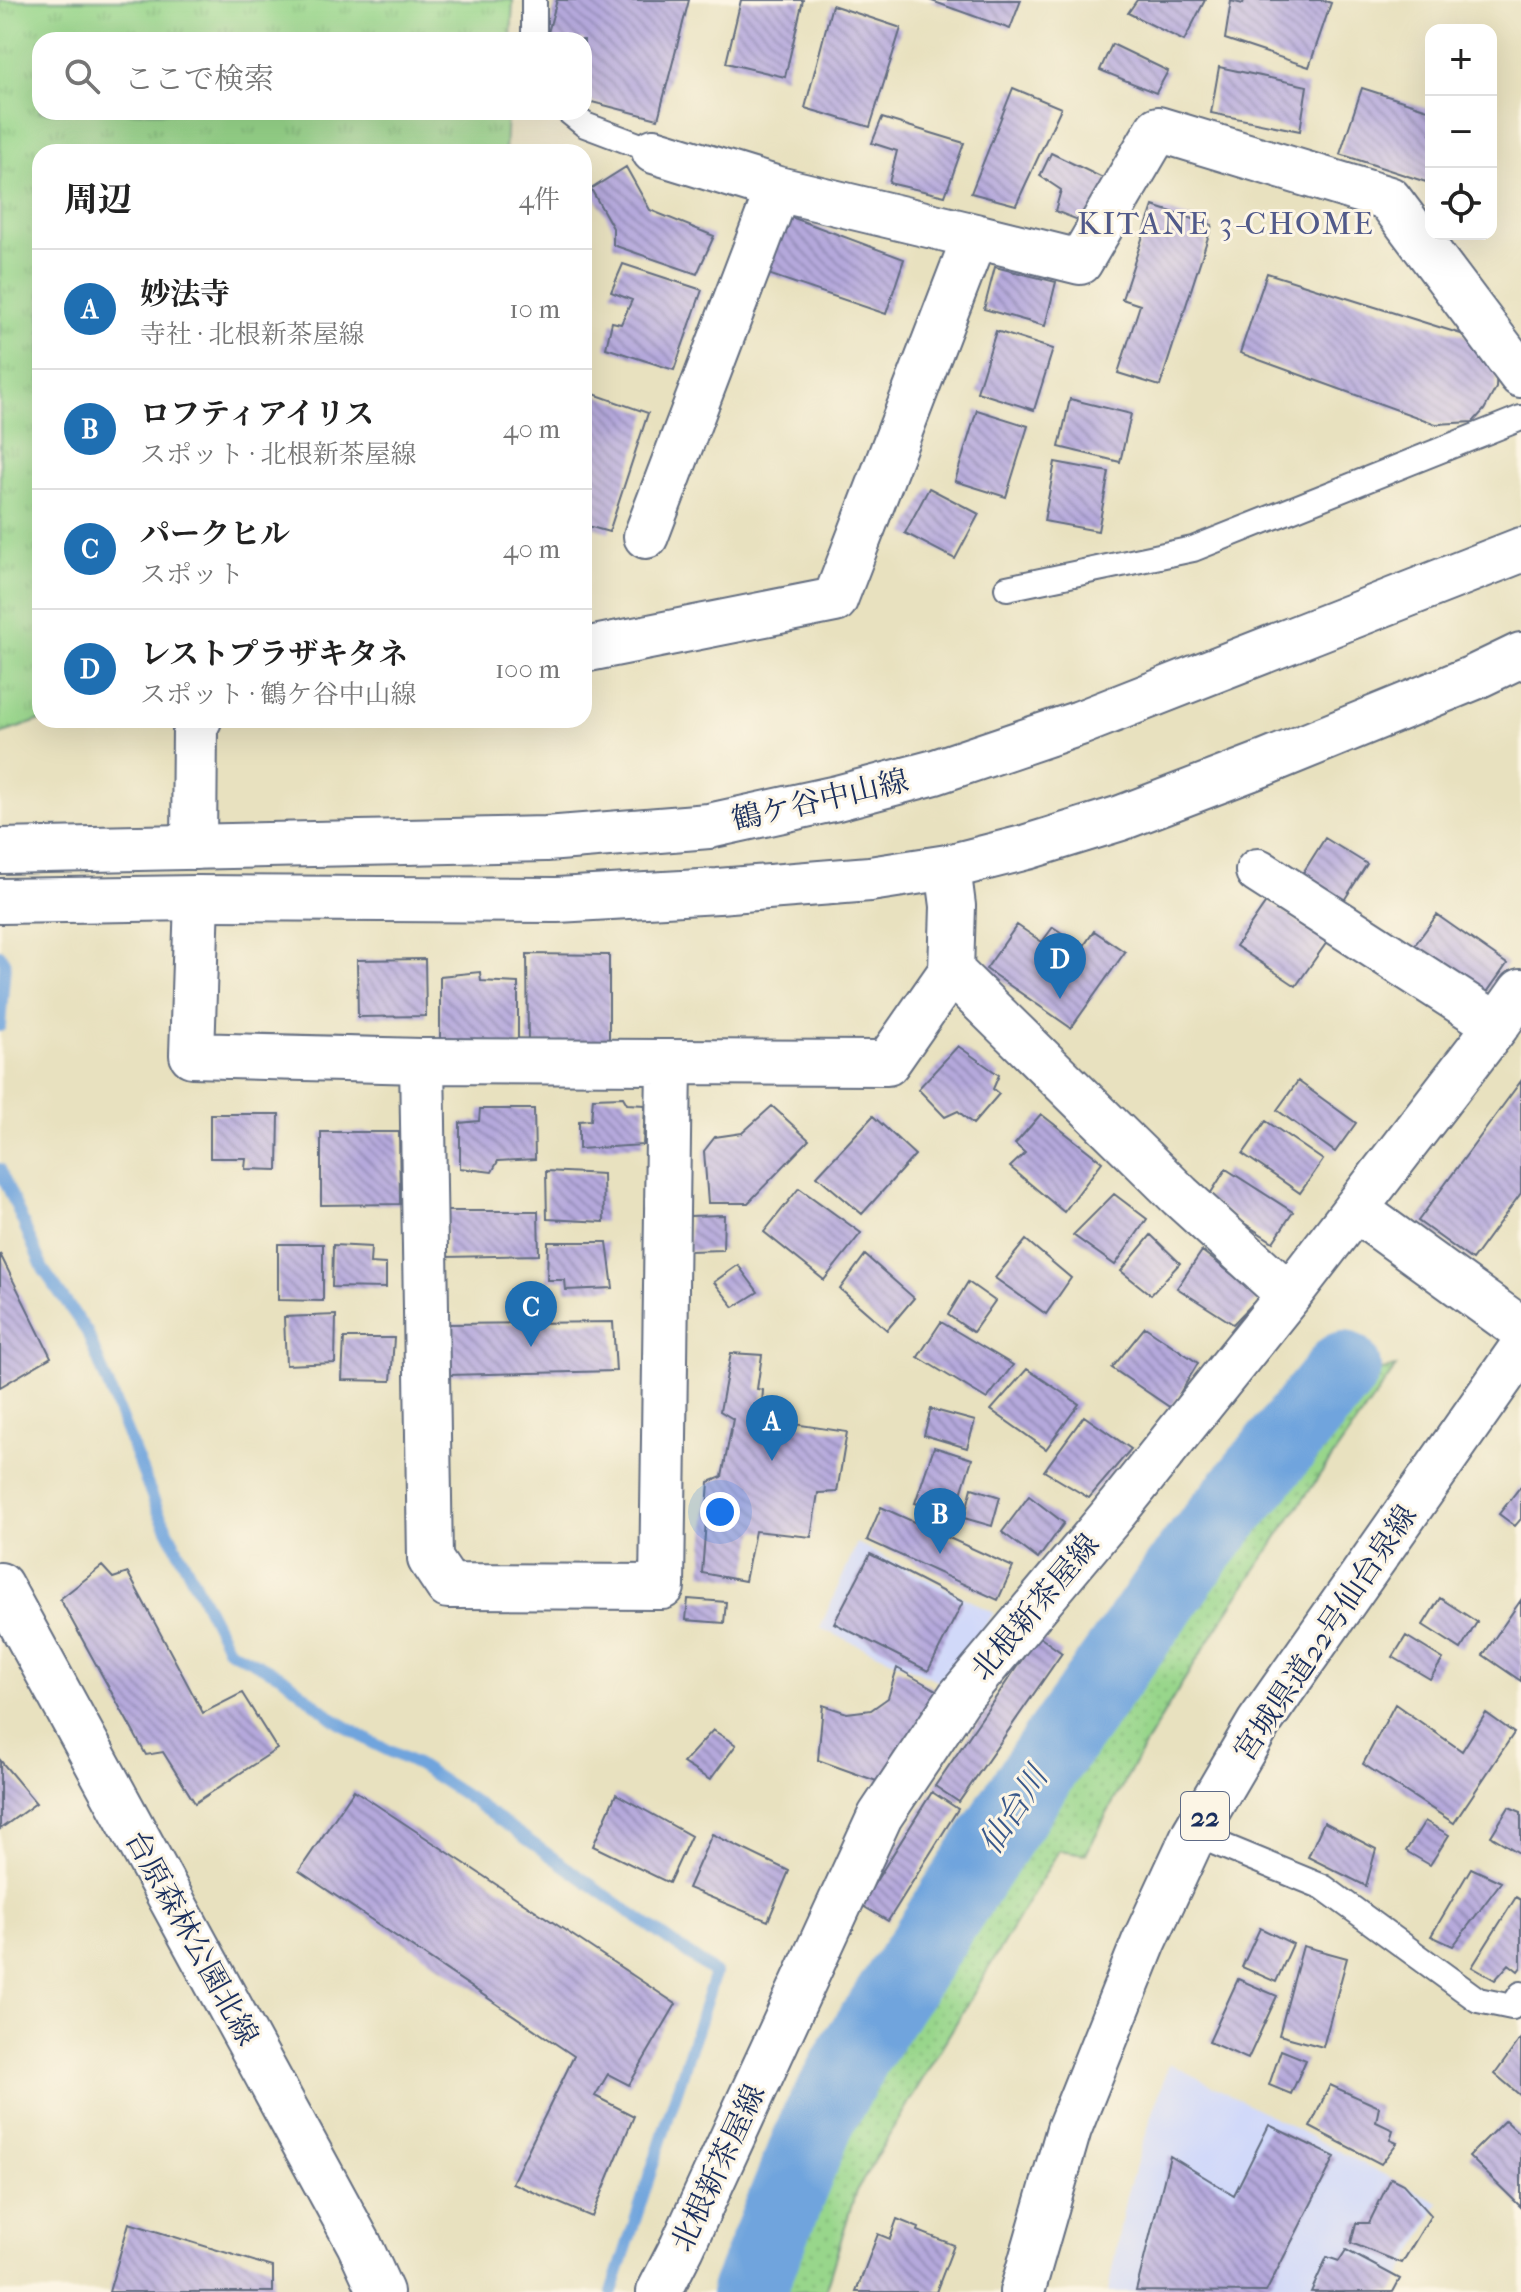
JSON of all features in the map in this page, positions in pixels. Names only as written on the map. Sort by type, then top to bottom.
[{"type":"street","points":[[654,151],[778,189],[1080,262],[1158,129],[1389,199],[1521,375]]},
{"type":"street","points":[[646,536],[778,189]]},
{"type":"street","points":[[592,648],[835,600],[975,236]]},
{"type":"street","name":"鶴ケ谷中山線","points":[[0,851],[546,839],[709,826],[837,798],[935,772],[1080,723],[1521,550]]},
{"type":"street","points":[[0,901],[197,898],[557,900],[855,880],[948,867],[1121,818],[1265,763],[1473,678],[1521,655]]},
{"type":"street","points":[[194,847],[195,728]]},
{"type":"street","points":[[197,898],[192,1055],[422,1061],[887,1063],[951,971],[953,906],[948,867]]},
{"type":"street","points":[[1258,871],[1509,1008]]},
{"type":"street","points":[[951,971],[1180,1196],[1289,1295]]},
{"type":"street","name":"北根新茶屋線","points":[[659,2292],[880,1816],[959,1698],[1109,1519],[1289,1295],[1509,1008]]},
{"type":"street","points":[[422,1061],[430,1559],[448,1586],[647,1587],[662,1587],[669,1062]]},
{"type":"street","points":[[1355,1209],[1521,1329]]},
{"type":"street","name":"宮城県道22号仙台泉線","points":[[1022,2292],[1069,2129],[1144,1942],[1194,1834],[1259,1723],[1521,1349]]},
{"type":"street","name":"台原森林公園北線","points":[[0,1585],[359,2244],[381,2292]]},
{"type":"lane","points":[[534,0],[534,32]]},
{"type":"lane","points":[[579,120],[654,151]]},
{"type":"lane","points":[[1007,588],[1193,549],[1521,418]]},
{"type":"lane","points":[[1194,1834],[1323,1887],[1478,2000],[1512,2007],[1521,1994]]},
{"type":"shaded area","points":[[857,1543],[994,1613],[946,1684],[820,1628]]},
{"type":"shaded area","points":[[1169,2063],[1439,2203],[1393,2292],[1108,2292],[1126,2196]]},
{"type":"green space","points":[[0,0],[513,0],[511,32],[32,32],[32,120],[507,120],[505,144],[32,144],[32,723],[0,734]]},
{"type":"green space","points":[[1396,1367],[1272,1545],[1193,1666],[1086,1854],[1059,1850],[856,2191],[825,2292],[766,2292],[842,2121],[1054,1768],[1204,1560],[1346,1378]]},
{"type":"building","points":[[557,0],[689,0],[658,119],[592,102],[592,32],[548,32]]},
{"type":"building","points":[[741,0],[803,0],[785,77],[726,63]]},
{"type":"building","points":[[929,0],[1021,0],[1010,29]]},
{"type":"building","points":[[1137,0],[1205,0],[1184,41],[1128,13]]},
{"type":"building","points":[[1244,0],[1322,0],[1331,3],[1309,67],[1225,39],[1231,1],[1243,4]]},
{"type":"building","points":[[832,5],[901,28],[870,127],[805,108]]},
{"type":"building","points":[[1112,44],[1168,71],[1156,93],[1100,70]]},
{"type":"building","points":[[1219,67],[1307,86],[1300,131],[1211,113]]},
{"type":"building","points":[[1013,88],[1061,108],[1016,205],[971,193]]},
{"type":"building","points":[[1362,88],[1425,108],[1425,182],[1340,154]]},
{"type":"building","points":[[882,118],[964,143],[945,196],[889,183],[897,151],[872,143]]},
{"type":"building","points":[[1051,153],[1111,182],[1091,225],[1055,211],[1061,190],[1040,176]]},
{"type":"building","points":[[626,167],[650,210],[714,236],[697,274],[613,245],[613,228],[592,188]]},
{"type":"building","points":[[1153,206],[1212,225],[1160,386],[1118,373],[1140,305],[1122,299]]},
{"type":"building","points":[[783,214],[904,259],[886,314],[762,272]]},
{"type":"building","points":[[623,264],[702,290],[674,370],[606,348],[612,322],[621,324],[632,300],[611,292]]},
{"type":"building","points":[[995,267],[1056,282],[1045,326],[984,309]]},
{"type":"building","points":[[1267,273],[1461,334],[1487,349],[1497,360],[1496,388],[1484,410],[1473,422],[1436,424],[1240,353]]},
{"type":"building","points":[[996,331],[1053,349],[1034,410],[977,392]]},
{"type":"building","points":[[592,393],[648,413],[609,532],[592,527]]},
{"type":"building","points":[[1070,399],[1131,414],[1120,462],[1059,447]]},
{"type":"building","points":[[977,410],[1028,426],[1006,497],[955,481]]},
{"type":"building","points":[[1055,462],[1109,472],[1098,531],[1044,521]]},
{"type":"building","points":[[929,488],[979,514],[955,559],[905,533]]},
{"type":"building","points":[[1325,838],[1367,864],[1343,902],[1301,876]]},
{"type":"building","points":[[1267,901],[1327,942],[1296,986],[1236,946]]},
{"type":"building","points":[[1437,915],[1507,964],[1485,995],[1414,946]]},
{"type":"building","points":[[1017,925],[1042,942],[1053,927],[1083,947],[1094,931],[1125,952],[1071,1028],[986,969]]},
{"type":"building","points":[[527,954],[609,955],[609,1042],[528,1044]]},
{"type":"building","points":[[425,959],[426,1016],[358,1017],[357,960]]},
{"type":"building","points":[[480,972],[481,981],[518,983],[518,1046],[440,1044],[440,976]]},
{"type":"building","points":[[958,1046],[999,1075],[993,1089],[999,1094],[973,1124],[958,1111],[945,1117],[918,1089]]},
{"type":"building","points":[[1298,1081],[1356,1123],[1335,1152],[1277,1110]]},
{"type":"building","points":[[1521,1081],[1521,1193],[1472,1260],[1418,1221]]},
{"type":"building","points":[[623,1097],[627,1104],[645,1105],[643,1145],[579,1149],[579,1121],[591,1120],[593,1098]]},
{"type":"building","points":[[772,1106],[809,1140],[748,1203],[708,1203],[704,1151],[715,1137],[742,1133]]},
{"type":"building","points":[[480,1109],[534,1109],[535,1159],[498,1161],[492,1172],[460,1168],[460,1123],[479,1121]]},
{"type":"building","points":[[210,1114],[279,1114],[278,1170],[245,1169],[246,1158],[210,1158]]},
{"type":"building","points":[[1041,1114],[1102,1162],[1064,1212],[1010,1167],[1025,1153],[1015,1144]]},
{"type":"building","points":[[873,1116],[915,1155],[862,1214],[817,1176]]},
{"type":"building","points":[[1266,1121],[1323,1160],[1300,1193],[1243,1154]]},
{"type":"building","points":[[321,1132],[399,1132],[400,1204],[321,1205]]},
{"type":"building","points":[[1226,1169],[1293,1212],[1273,1242],[1207,1199]]},
{"type":"building","points":[[546,1171],[603,1174],[604,1222],[547,1219]]},
{"type":"building","points":[[799,1188],[861,1233],[824,1280],[764,1232]]},
{"type":"building","points":[[1114,1194],[1147,1219],[1115,1265],[1073,1235]]},
{"type":"building","points":[[447,1211],[538,1211],[539,1255],[446,1257]]},
{"type":"building","points":[[724,1215],[723,1250],[689,1251],[689,1216]]},
{"type":"building","points":[[1151,1235],[1180,1263],[1151,1295],[1121,1271]]},
{"type":"building","points":[[1026,1240],[1071,1278],[1046,1314],[995,1278]]},
{"type":"building","points":[[548,1242],[607,1242],[613,1288],[566,1290],[565,1280],[547,1280]]},
{"type":"building","points":[[278,1244],[323,1244],[323,1301],[278,1300]]},
{"type":"building","points":[[333,1245],[371,1247],[370,1263],[386,1264],[386,1288],[332,1287]]},
{"type":"building","points":[[1202,1251],[1260,1296],[1233,1324],[1177,1288]]},
{"type":"building","points":[[0,1254],[51,1357],[0,1387]]},
{"type":"building","points":[[865,1255],[914,1298],[887,1330],[840,1289]]},
{"type":"building","points":[[738,1265],[758,1292],[734,1307],[714,1282]]},
{"type":"building","points":[[968,1282],[995,1301],[973,1332],[948,1315]]},
{"type":"building","points":[[336,1315],[335,1363],[286,1365],[284,1317]]},
{"type":"building","points":[[613,1322],[616,1371],[448,1375],[447,1324]]},
{"type":"building","points":[[941,1322],[1013,1365],[987,1399],[918,1357]]},
{"type":"building","points":[[1145,1327],[1198,1363],[1171,1408],[1112,1368]]},
{"type":"building","points":[[344,1338],[394,1338],[391,1381],[342,1380]]},
{"type":"building","points":[[731,1353],[762,1355],[757,1389],[763,1390],[761,1419],[847,1432],[837,1492],[818,1493],[811,1537],[755,1531],[745,1581],[702,1573],[709,1482],[722,1477],[733,1419],[720,1411]]},
{"type":"building","points":[[1027,1369],[1079,1404],[1046,1449],[991,1410]]},
{"type":"building","points":[[931,1409],[975,1421],[967,1448],[924,1435]]},
{"type":"building","points":[[1084,1416],[1131,1449],[1089,1498],[1044,1471]]},
{"type":"building","points":[[934,1447],[972,1459],[954,1516],[915,1503]]},
{"type":"building","points":[[1521,1486],[1521,1519],[1515,1526],[1499,1514]]},
{"type":"building","points":[[972,1488],[1000,1497],[992,1526],[964,1518]]},
{"type":"building","points":[[1029,1496],[1064,1523],[1038,1559],[1002,1532]]},
{"type":"building","points":[[881,1507],[1013,1567],[998,1600],[867,1540]]},
{"type":"building","points":[[870,1554],[963,1602],[928,1671],[834,1623]]},
{"type":"building","points":[[102,1566],[113,1578],[128,1573],[203,1713],[242,1693],[277,1749],[195,1803],[163,1752],[146,1755],[60,1599]]},
{"type":"building","points":[[1440,1598],[1477,1622],[1461,1649],[1423,1625]]},
{"type":"building","points":[[688,1599],[726,1602],[724,1623],[686,1620]]},
{"type":"building","points":[[1521,1600],[1521,1681],[1483,1655]]},
{"type":"building","points":[[1038,1636],[1062,1653],[959,1802],[935,1786]]},
{"type":"building","points":[[1406,1636],[1443,1659],[1430,1679],[1393,1657]]},
{"type":"building","points":[[897,1668],[938,1691],[882,1783],[818,1760],[823,1705],[847,1713],[871,1710],[888,1698]]},
{"type":"building","points":[[1395,1704],[1462,1751],[1486,1713],[1514,1733],[1454,1823],[1363,1764]]},
{"type":"building","points":[[713,1730],[736,1745],[710,1780],[683,1763]]},
{"type":"building","points":[[0,1760],[36,1803],[0,1829]]},
{"type":"building","points":[[354,1790],[676,2004],[629,2085],[608,2074],[595,2096],[634,2116],[592,2217],[512,2183],[574,2056],[299,1871]]},
{"type":"building","points":[[932,1792],[958,1809],[888,1921],[861,1905]]},
{"type":"building","points":[[616,1794],[691,1836],[669,1883],[593,1846]]},
{"type":"building","points":[[1509,1807],[1521,1812],[1521,1854],[1491,1836]]},
{"type":"building","points":[[1425,1821],[1449,1835],[1430,1865],[1406,1851]]},
{"type":"building","points":[[1324,1822],[1376,1849],[1366,1886],[1308,1857]]},
{"type":"building","points":[[712,1834],[789,1871],[768,1921],[688,1888]]},
{"type":"building","points":[[1471,1868],[1501,1882],[1453,1946],[1431,1936]]},
{"type":"building","points":[[1516,1897],[1521,1900],[1521,1967],[1518,1971],[1509,1964],[1495,1980],[1472,1967]]},
{"type":"building","points":[[1260,1928],[1293,1944],[1276,1982],[1242,1967]]},
{"type":"building","points":[[1303,1946],[1347,1958],[1323,2047],[1279,2035]]},
{"type":"building","points":[[1238,1979],[1277,1996],[1248,2059],[1209,2042]]},
{"type":"building","points":[[1521,2038],[1521,2096],[1495,2074]]},
{"type":"building","points":[[1281,2050],[1306,2060],[1291,2094],[1269,2085]]},
{"type":"building","points":[[1330,2085],[1379,2107],[1376,2122],[1393,2130],[1390,2140],[1397,2143],[1381,2164],[1310,2127]]},
{"type":"building","points":[[1505,2120],[1521,2135],[1521,2207],[1469,2156]]},
{"type":"building","points":[[1269,2125],[1335,2157],[1266,2292],[1136,2291],[1170,2156],[1234,2195]]},
{"type":"building","points":[[1391,2178],[1403,2184],[1431,2215],[1402,2263],[1351,2243],[1356,2223],[1369,2223]]},
{"type":"building","points":[[897,2219],[954,2245],[936,2292],[856,2292],[878,2234],[890,2239]]},
{"type":"building","points":[[129,2223],[273,2267],[273,2292],[109,2292]]},
{"type":"building","points":[[1346,2250],[1400,2279],[1393,2292],[1311,2292],[1327,2257],[1339,2261]]},
{"type":"waterway","points":[[0,955],[5,962],[0,1026]]},
{"type":"waterway","points":[[0,1169],[43,1269],[87,1332],[158,1511],[228,1649],[283,1677],[335,1720],[418,1765],[466,1796],[715,1973],[612,2292]]},
{"type":"waterway","name":"仙台川","points":[[748,2292],[817,2122],[856,2051],[1044,1763],[1194,1553],[1344,1368]]},
{"type":"place","name":"レストプラザキタネ","points":[[1060,999]]},
{"type":"place","name":"パークヒル","points":[[531,1347]]},
{"type":"place","name":"妙法寺","points":[[772,1461]]},
{"type":"place","name":"ロフティアイリス","points":[[940,1554]]},
{"type":"district","name":"KITANE 3-CHOME","points":[[1226,223]]}]
